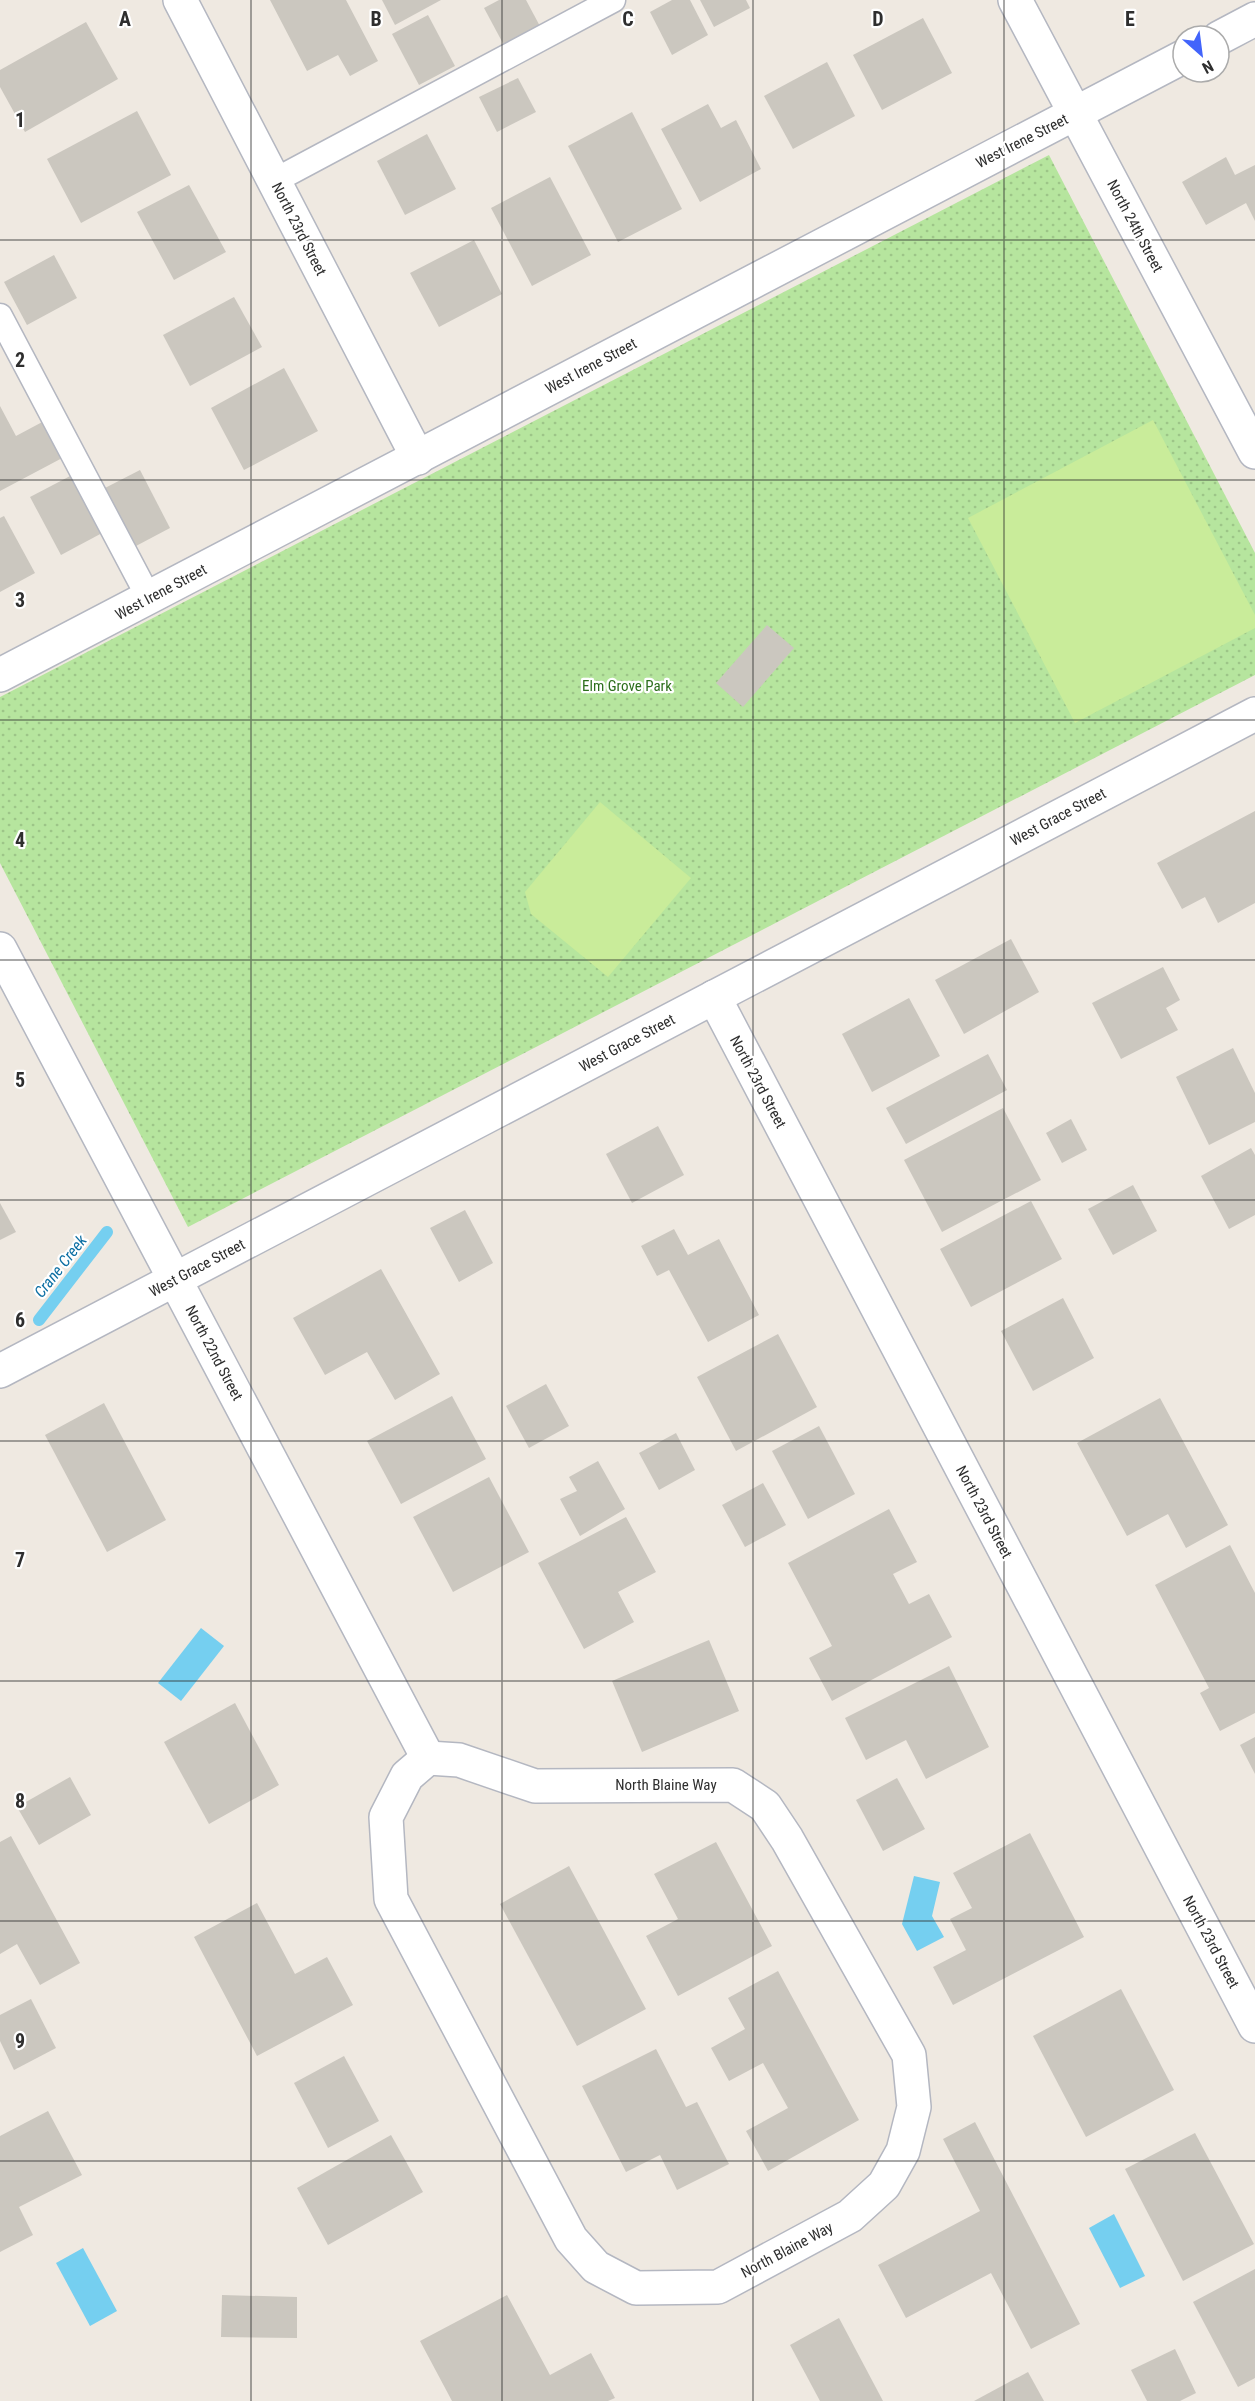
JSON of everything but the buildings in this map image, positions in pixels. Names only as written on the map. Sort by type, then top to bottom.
[{"type":"street","name":"North 23rd Street","points":[[180,0],[417,458]]},
{"type":"street","name":"North 24th Street","points":[[1015,0],[1255,452]]},
{"type":"street","points":[[1231,32],[1255,19]]},
{"type":"street","name":"West Irene Street","points":[[0,675],[1171,63]]},
{"type":"street","name":"West Grace Street","points":[[0,1371],[1255,714]]},
{"type":"street","name":"North 22nd Street","points":[[0,949],[428,1758]]},
{"type":"street","name":"North 23rd Street","points":[[714,997],[1255,2026]]},
{"type":"street","name":"North Blaine Way","points":[[428,1758],[459,1760],[535,1786],[732,1785],[765,1806],[787,1839],[909,2055],[914,2107],[903,2151],[884,2185],[850,2216],[718,2287],[636,2288],[596,2267],[571,2239],[391,1899],[386,1816],[407,1776],[428,1758]]},
{"type":"lane","points":[[274,181],[613,0]]},
{"type":"lane","points":[[0,316],[149,598]]},
{"type":"green space","name":"Elm Grove Park","points":[[1049,155],[1255,553],[1255,675],[188,1227],[0,863],[0,697]]},
{"type":"green space","points":[[1153,420],[1255,615],[1255,628],[1075,723],[968,518]]},
{"type":"green space","points":[[600,802],[691,878],[608,977],[531,914],[525,892]]},
{"type":"water","points":[[201,1628],[224,1646],[181,1701],[158,1683]]},
{"type":"water","points":[[914,1876],[940,1882],[932,1916],[944,1937],[917,1951],[902,1924]]},
{"type":"water","points":[[1114,2214],[1145,2276],[1120,2288],[1089,2228]]},
{"type":"water","points":[[83,2248],[117,2311],[90,2326],[56,2263]]},
{"type":"waterway","name":"Crane Creek","points":[[39,1320],[107,1232]]}]
